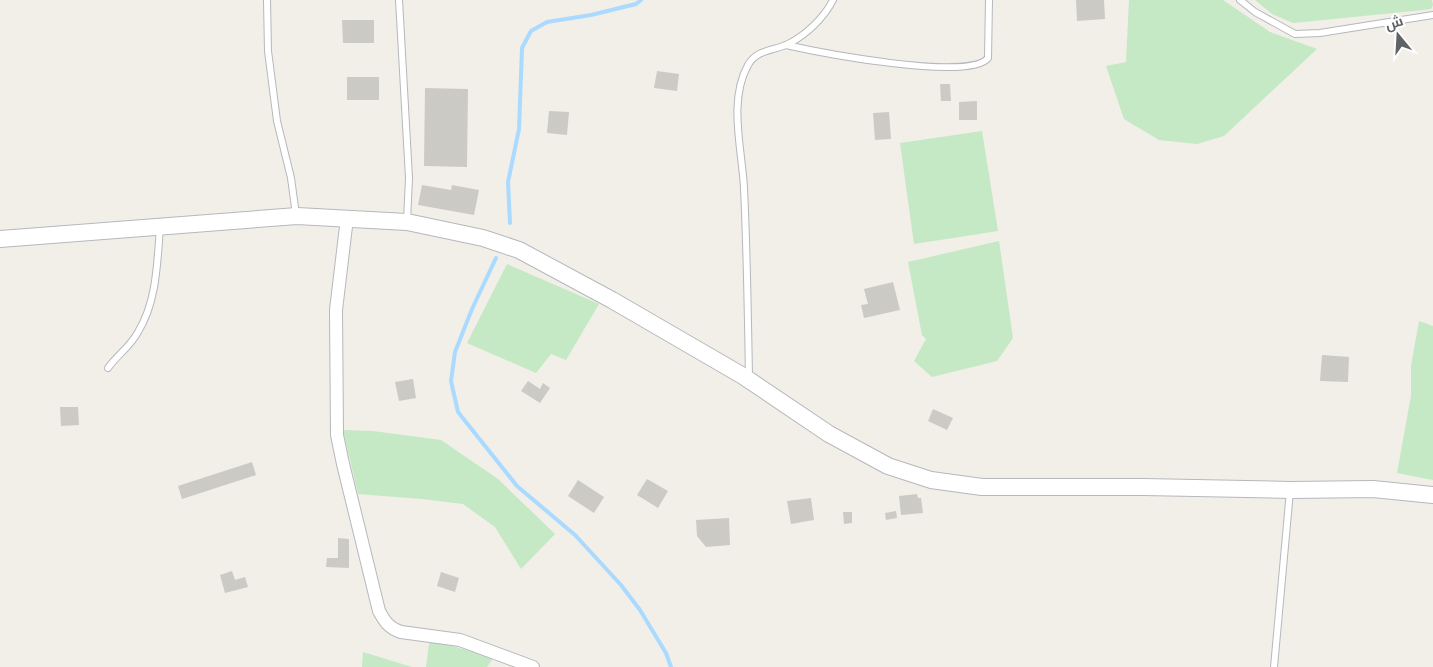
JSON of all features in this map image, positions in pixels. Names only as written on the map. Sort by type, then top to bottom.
[{"type":"street","points":[[0,239],[297,216],[407,222],[483,238],[519,250],[612,300],[749,380],[829,434],[888,466],[931,480],[982,488],[1373,489],[1433,495]]},
{"type":"street","points":[[348,218],[336,310],[337,436],[379,611],[392,629],[401,632],[460,640],[533,667]]},
{"type":"lane","points":[[266,0],[268,51],[277,121],[291,178],[297,216]]},
{"type":"lane","points":[[398,0],[405,88],[409,178],[407,222]]},
{"type":"lane","points":[[749,380],[744,187],[738,109],[742,78],[750,62],[762,52],[786,45],[805,34],[833,0]]},
{"type":"lane","points":[[786,45],[836,56],[921,66],[974,66],[985,62],[988,58],[989,0]]},
{"type":"lane","points":[[1240,0],[1255,12],[1295,34],[1320,33],[1433,15]]},
{"type":"lane","points":[[108,368],[138,334],[150,310],[157,273],[160,226]]},
{"type":"lane","points":[[1274,667],[1291,490]]},
{"type":"green space","points":[[1129,0],[1223,0],[1270,32],[1317,49],[1224,136],[1197,144],[1159,140],[1124,119],[1106,66],[1126,62]]},
{"type":"green space","points":[[1255,0],[1432,0],[1433,5],[1431,9],[1293,23],[1272,14]]},
{"type":"green space","points":[[982,131],[998,231],[914,244],[900,143]]},
{"type":"green space","points":[[999,241],[1013,338],[997,361],[932,377],[914,361],[926,339],[922,335],[908,262]]},
{"type":"green space","points":[[507,264],[599,304],[566,360],[551,354],[536,373],[467,343]]},
{"type":"green space","points":[[1419,321],[1433,326],[1433,480],[1397,473],[1411,396],[1411,366]]},
{"type":"green space","points":[[343,430],[373,431],[441,440],[498,479],[555,534],[521,569],[495,527],[463,504],[358,494]]},
{"type":"green space","points":[[433,641],[494,657],[487,667],[426,667],[429,644]]},
{"type":"green space","points":[[363,652],[412,667],[362,667]]},
{"type":"building","points":[[1076,0],[1104,0],[1105,19],[1077,21]]},
{"type":"building","points":[[342,20],[374,20],[374,43],[343,43]]},
{"type":"building","points":[[657,71],[679,74],[677,91],[654,88]]},
{"type":"building","points":[[347,77],[379,77],[379,100],[347,100]]},
{"type":"building","points":[[940,84],[950,84],[951,101],[941,101]]},
{"type":"building","points":[[425,88],[468,89],[467,167],[424,166]]},
{"type":"building","points":[[977,101],[977,120],[959,120],[959,102]]},
{"type":"building","points":[[549,111],[569,112],[567,135],[547,133]]},
{"type":"building","points":[[889,112],[891,139],[875,140],[873,113]]},
{"type":"building","points":[[422,185],[451,190],[452,185],[479,190],[474,215],[418,205]]},
{"type":"building","points":[[893,282],[900,310],[864,318],[861,305],[868,304],[864,289]]},
{"type":"building","points":[[1322,355],[1349,357],[1348,382],[1320,381]]},
{"type":"building","points":[[413,379],[416,398],[399,401],[395,382]]},
{"type":"building","points":[[528,381],[540,389],[543,383],[550,388],[540,403],[521,391]]},
{"type":"building","points":[[60,407],[78,407],[79,425],[61,426]]},
{"type":"building","points":[[933,409],[953,418],[947,430],[928,421]]},
{"type":"building","points":[[252,462],[256,475],[182,499],[178,486]]},
{"type":"building","points":[[647,479],[668,491],[658,508],[637,495]]},
{"type":"building","points":[[578,480],[604,497],[594,513],[568,496]]},
{"type":"building","points":[[917,494],[918,498],[921,498],[923,513],[901,515],[899,496]]},
{"type":"building","points":[[811,498],[814,520],[791,524],[787,501]]},
{"type":"building","points":[[896,511],[897,518],[886,520],[885,513]]},
{"type":"building","points":[[843,512],[852,512],[852,523],[844,524]]},
{"type":"building","points":[[729,518],[730,545],[706,547],[697,536],[696,520]]},
{"type":"building","points":[[338,538],[349,539],[349,568],[326,567],[327,558],[338,558]]},
{"type":"building","points":[[232,571],[235,580],[245,577],[248,587],[225,593],[220,575]]},
{"type":"building","points":[[441,572],[459,578],[455,592],[437,586]]},
{"type":"waterway","points":[[510,223],[508,182],[519,129],[522,48],[531,31],[547,22],[591,15],[636,4],[641,0]]},
{"type":"waterway","points":[[496,258],[472,309],[455,352],[451,381],[458,412],[517,486],[575,535],[621,585],[640,610],[666,653],[671,667]]}]
